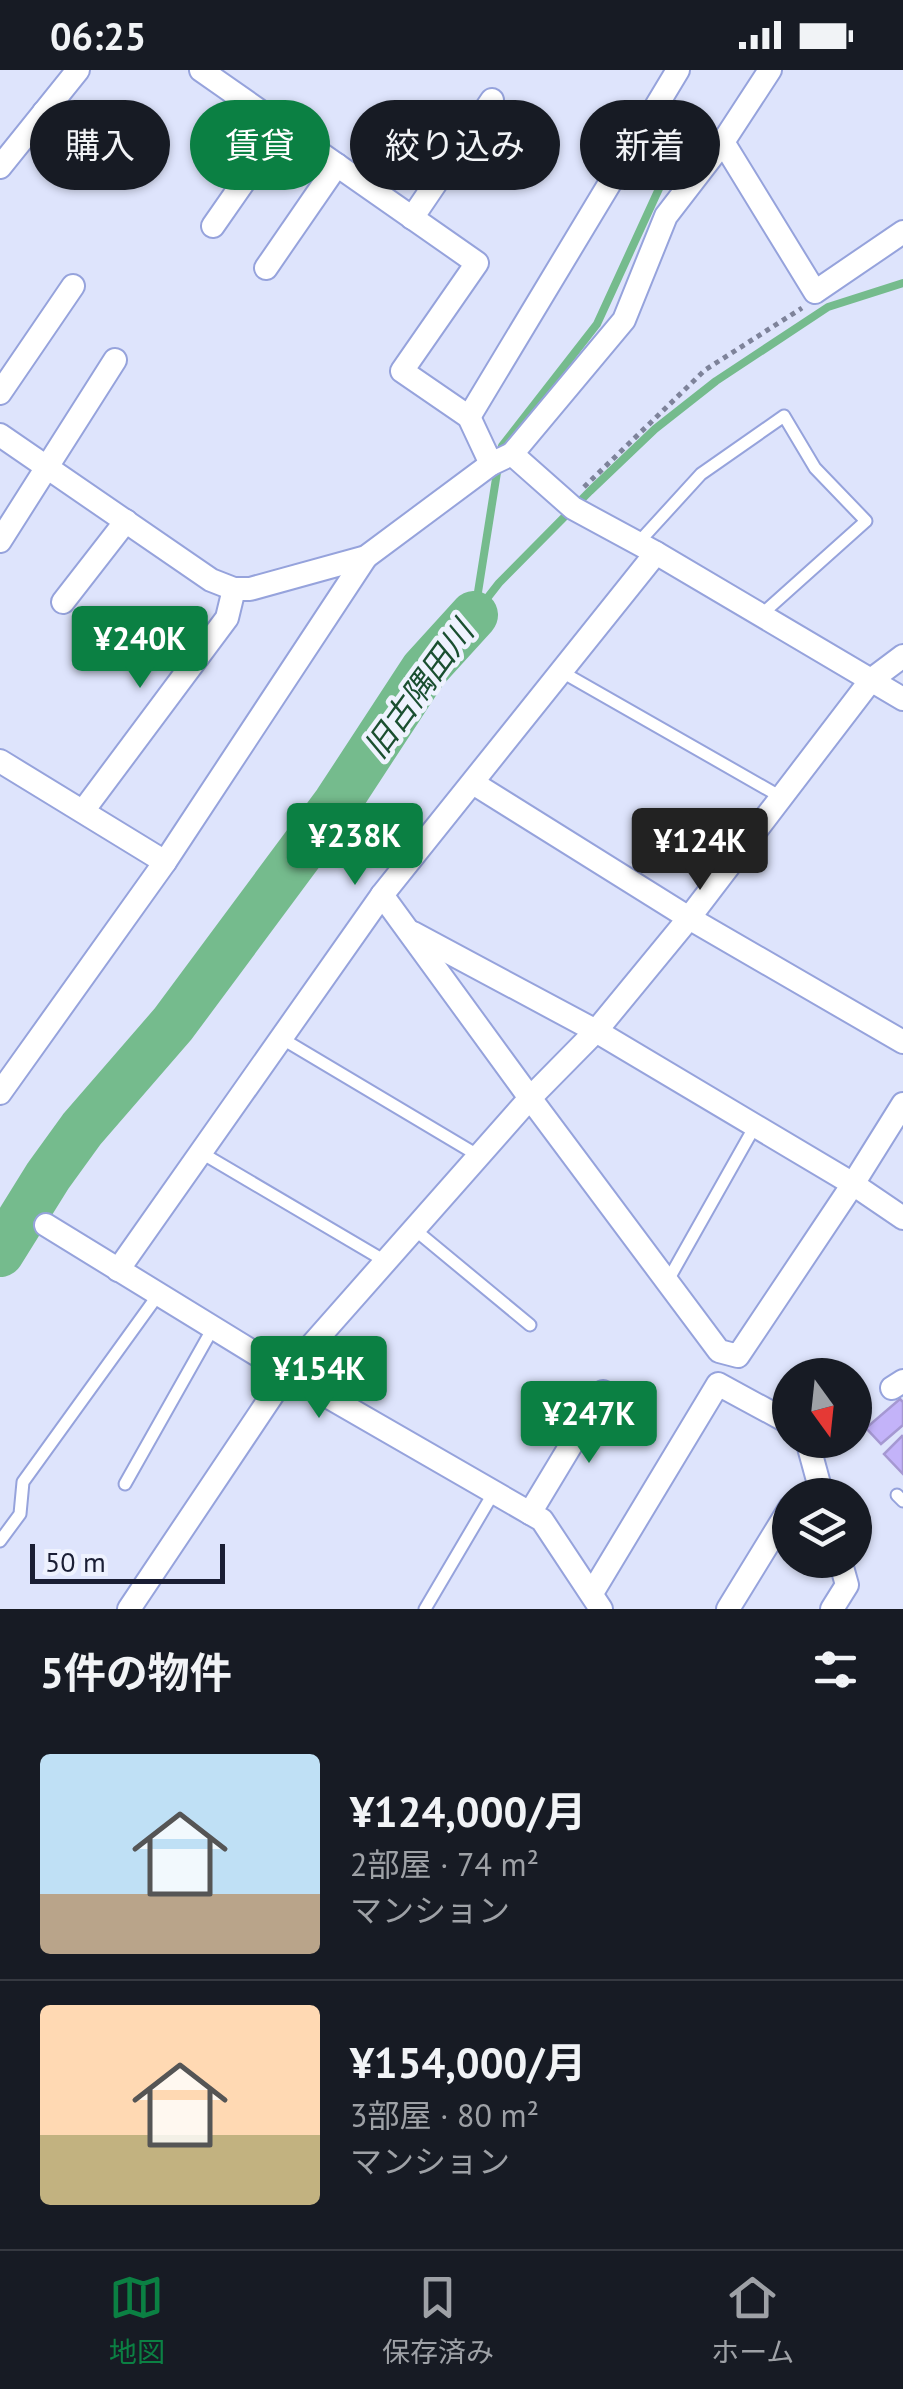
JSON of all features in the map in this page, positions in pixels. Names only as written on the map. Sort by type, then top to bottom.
[{"type":"street","points":[[54,100],[78,70]]},
{"type":"street","points":[[201,70],[244,100]]},
{"type":"street","points":[[469,417],[678,70]]},
{"type":"street","points":[[0,435],[211,580],[234,590],[250,589],[366,556],[502,459],[624,320],[666,216],[723,142],[770,70]]},
{"type":"street","points":[[0,167],[30,130]]},
{"type":"street","points":[[723,142],[815,292],[903,232]]},
{"type":"street","points":[[330,160],[477,263],[402,370],[469,417],[502,459],[567,503],[903,699]]},
{"type":"street","points":[[266,268],[337,165]]},
{"type":"street","points":[[213,226],[238,190]]},
{"type":"street","points":[[412,218],[431,190]]},
{"type":"street","points":[[0,393],[73,286]]},
{"type":"street","points":[[0,541],[115,360]]},
{"type":"street","points":[[64,602],[126,521]]},
{"type":"street","points":[[118,1270],[382,895],[562,672],[647,548]]},
{"type":"street","points":[[0,1094],[165,862],[366,556]]},
{"type":"street","points":[[83,811],[227,618],[234,590]]},
{"type":"street","points":[[130,1609],[287,1372],[530,1098],[596,1031],[872,680],[903,656]]},
{"type":"street","points":[[0,761],[165,862]]},
{"type":"street","points":[[473,783],[688,918],[903,1042]]},
{"type":"street","points":[[382,895],[719,1350],[738,1356],[903,1104]]},
{"type":"street","points":[[406,930],[596,1031],[853,1184],[903,1218]]},
{"type":"street","points":[[46,1226],[542,1520],[596,1601],[718,1384],[772,1413]]},
{"type":"street","points":[[530,1513],[603,1392]]},
{"type":"street","points":[[812,1458],[817,1478]]},
{"type":"street","points":[[808,1478],[814,1468]]},
{"type":"street","points":[[728,1609],[772,1537]]},
{"type":"street","points":[[832,1609],[847,1586],[845,1578]]},
{"type":"lane","points":[[647,548],[701,474],[784,416],[815,468],[866,521],[761,615]]},
{"type":"lane","points":[[562,672],[781,797]]},
{"type":"lane","points":[[281,1038],[479,1156]]},
{"type":"lane","points":[[667,1282],[755,1126]]},
{"type":"lane","points":[[200,1152],[386,1262]]},
{"type":"lane","points":[[414,1229],[530,1325]]},
{"type":"lane","points":[[0,1541],[20,1514],[23,1482],[158,1295]]},
{"type":"lane","points":[[125,1484],[213,1328]]},
{"type":"lane","points":[[425,1609],[494,1492]]},
{"type":"path","points":[[567,503],[706,370],[804,307],[815,292]]},
{"type":"building","points":[[900,1399],[903,1402],[903,1425],[881,1444],[872,1434],[872,1423]]},
{"type":"building","points":[[903,1437],[903,1474],[884,1454]]},
{"type":"waterway","points":[[500,453],[597,324],[658,190]]},
{"type":"waterway","name":"旧古隅田川","points":[[474,615],[499,583],[590,491],[655,429],[716,381],[828,307],[903,283]]},
{"type":"waterway","points":[[475,611],[498,466]]},
{"type":"waterway","name":"旧古隅田川","points":[[0,1253],[82,1129],[173,1024],[337,803],[424,670],[474,615]]}]
